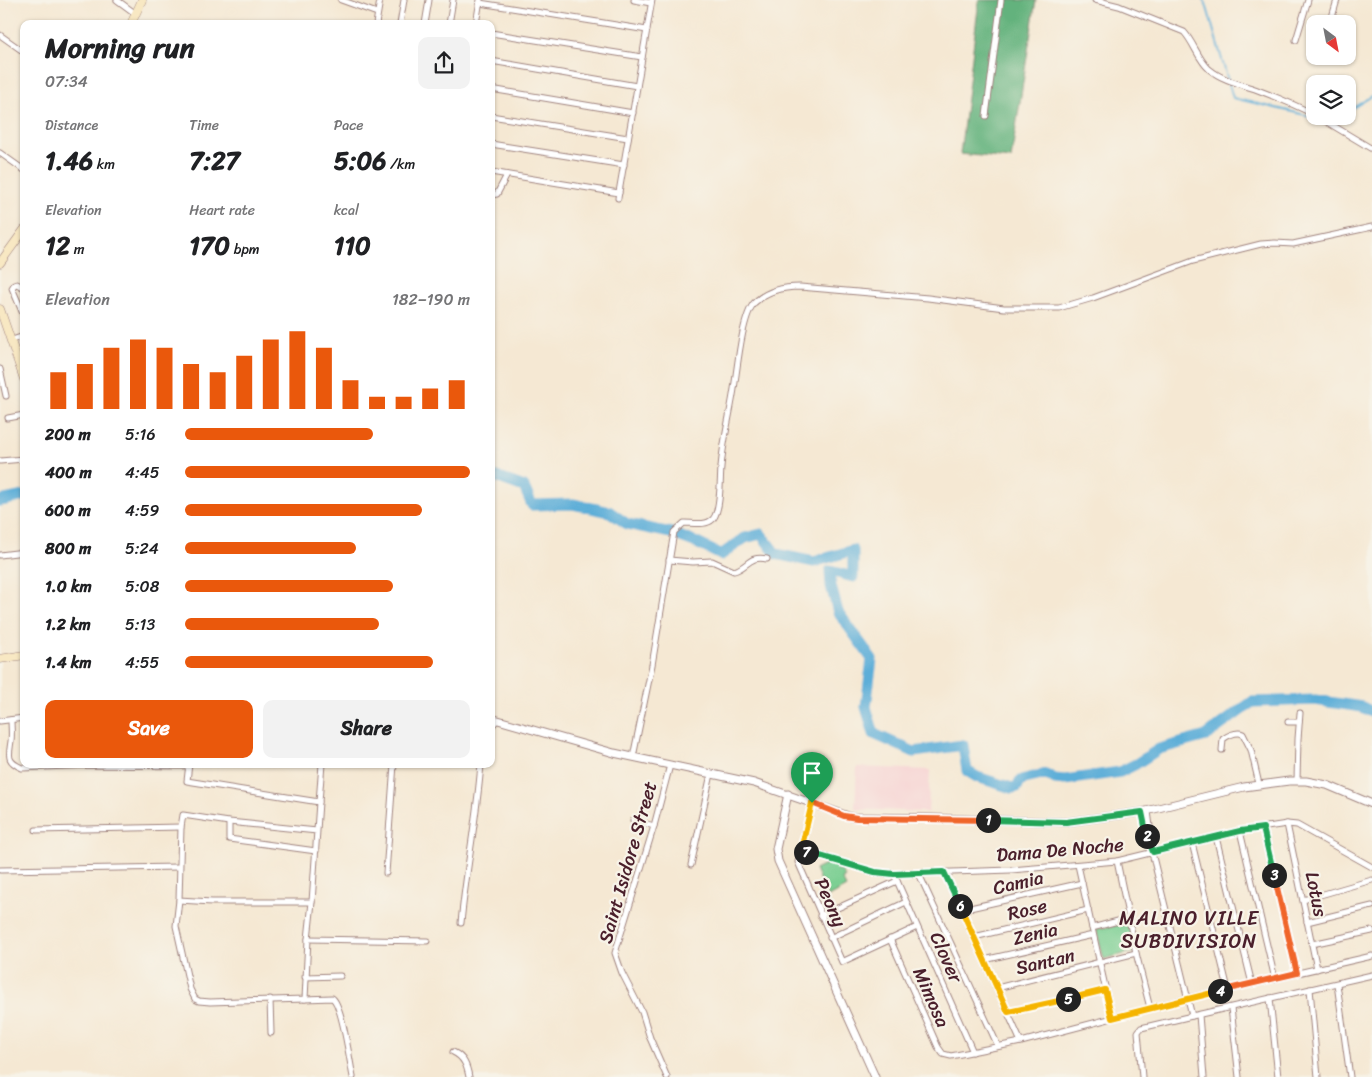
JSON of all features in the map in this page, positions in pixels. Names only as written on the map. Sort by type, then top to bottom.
[{"type":"main road","points":[[133,20],[142,0]]},
{"type":"main road","points":[[0,263],[20,236]]},
{"type":"main road","points":[[0,311],[20,366]]},
{"type":"main road","points":[[0,659],[20,656]]},
{"type":"street","points":[[117,0],[136,14]]},
{"type":"street","points":[[340,0],[377,13]]},
{"type":"street","points":[[376,20],[380,0]]},
{"type":"street","points":[[401,20],[404,0]]},
{"type":"street","points":[[426,20],[429,0]]},
{"type":"street","points":[[450,20],[453,0]]},
{"type":"street","points":[[495,172],[619,195],[652,1],[634,0]]},
{"type":"street","points":[[986,116],[1001,0]]},
{"type":"street","points":[[1095,0],[1119,6],[1184,32],[1190,38],[1202,61],[1210,70],[1221,77],[1279,98],[1306,111]]},
{"type":"street","points":[[1296,40],[1308,0]]},
{"type":"street","points":[[1333,15],[1337,0]]},
{"type":"street","points":[[477,20],[480,1],[647,30]]},
{"type":"street","points":[[495,34],[642,57]]},
{"type":"street","points":[[0,36],[20,49]]},
{"type":"street","points":[[495,62],[637,86]]},
{"type":"street","points":[[495,90],[633,112]]},
{"type":"street","points":[[495,117],[628,138]]},
{"type":"street","points":[[1331,125],[1372,149]]},
{"type":"street","points":[[495,145],[624,165]]},
{"type":"street","points":[[0,153],[20,167]]},
{"type":"street","points":[[495,194],[497,194],[507,174]]},
{"type":"street","points":[[633,757],[652,665],[674,532],[684,523],[705,523],[710,521],[716,514],[722,461],[747,318],[754,303],[773,291],[785,287],[928,298],[1004,308],[1058,308],[1093,298],[1193,261],[1261,244],[1293,244],[1372,227]]},
{"type":"street","points":[[20,286],[17,284],[12,288],[20,307]]},
{"type":"street","points":[[12,340],[20,337]]},
{"type":"street","points":[[0,369],[6,396]]},
{"type":"street","points":[[8,418],[20,416]]},
{"type":"street","points":[[0,461],[20,459]]},
{"type":"street","points":[[0,555],[20,552]]},
{"type":"street","points":[[669,560],[712,561],[734,571],[755,558],[768,559]]},
{"type":"street","points":[[1297,781],[1300,713]]},
{"type":"street","points":[[0,721],[20,719]]},
{"type":"street","points":[[495,719],[633,757],[754,783],[844,816],[857,818],[1057,822],[1146,815],[1259,784],[1297,781],[1326,785],[1372,804]]},
{"type":"street","points":[[11,720],[11,740],[8,755],[13,764],[20,767]]},
{"type":"street","points":[[1288,722],[1299,722]]},
{"type":"street","points":[[1222,750],[1223,740],[1229,735],[1239,732],[1243,734],[1251,750],[1259,784]]},
{"type":"street","name":"Saint Isidore Street","points":[[667,1077],[650,1038],[642,1012],[614,953],[654,826],[670,765]]},
{"type":"street","points":[[189,768],[187,781],[319,802]]},
{"type":"street","points":[[305,999],[322,768]]},
{"type":"street","points":[[386,873],[394,768]]},
{"type":"street","points":[[461,923],[464,887],[480,788],[481,768]]},
{"type":"street","points":[[691,865],[711,774]]},
{"type":"street","points":[[788,794],[776,848],[778,861],[875,1077]]},
{"type":"street","name":"Peony","points":[[812,803],[798,862],[820,916],[842,962],[890,939]]},
{"type":"street","points":[[317,831],[183,815],[176,926],[190,989],[195,999],[210,1002],[332,998],[336,1000],[340,1011],[353,1077]]},
{"type":"street","points":[[1146,815],[1152,834],[1150,840],[1192,1016]]},
{"type":"street","points":[[633,820],[654,826]]},
{"type":"street","points":[[230,822],[229,839],[316,850]]},
{"type":"street","name":"Dama De Noche","points":[[801,850],[875,872],[919,874],[1117,861],[1240,831],[1287,824],[1297,825],[1372,867]]},
{"type":"street","name":"Lotus","points":[[1287,824],[1317,969]]},
{"type":"street","points":[[36,830],[181,827]]},
{"type":"street","points":[[1263,828],[1297,973]]},
{"type":"street","points":[[1240,831],[1275,978]]},
{"type":"street","points":[[1216,837],[1252,984]]},
{"type":"street","points":[[1192,843],[1228,989]]},
{"type":"street","points":[[1117,861],[1136,953],[1150,1008]]},
{"type":"street","points":[[1078,865],[1112,1018]]},
{"type":"street","points":[[0,870],[179,867]]},
{"type":"street","points":[[944,872],[1021,1042]]},
{"type":"street","name":"Clover","points":[[894,874],[973,1052]]},
{"type":"street","points":[[919,874],[998,1046]]},
{"type":"street","points":[[1303,900],[1372,880]]},
{"type":"street","points":[[820,916],[897,881]]},
{"type":"street","name":"Camia","points":[[961,910],[1082,883]]},
{"type":"street","points":[[179,900],[212,902],[312,902]]},
{"type":"street","points":[[830,938],[906,902]]},
{"type":"street","points":[[1307,922],[1372,906]]},
{"type":"street","name":"Rose","points":[[974,937],[1088,910]]},
{"type":"street","points":[[1092,928],[1129,918]]},
{"type":"street","points":[[890,939],[917,927]]},
{"type":"street","points":[[1312,944],[1372,931]]},
{"type":"street","name":"Zenia","points":[[984,960],[1093,935]]},
{"type":"street","points":[[308,939],[427,942]]},
{"type":"street","name":"Mimosa","points":[[890,939],[938,1047],[946,1055],[973,1052]]},
{"type":"street","name":"Santan","points":[[997,988],[1136,953]]},
{"type":"street","points":[[973,1052],[1021,1042],[1188,998],[1372,956]]},
{"type":"street","points":[[1142,1077],[1138,1032],[1141,1028],[1337,984],[1372,974]]},
{"type":"street","points":[[306,977],[340,976]]},
{"type":"street","points":[[1337,984],[1350,1077]]},
{"type":"street","points":[[1008,1012],[1105,990]]},
{"type":"street","points":[[1310,990],[1318,1077]]},
{"type":"street","points":[[1270,998],[1278,1077]]},
{"type":"street","points":[[270,999],[271,1033]]},
{"type":"street","points":[[1231,1008],[1239,1077]]},
{"type":"street","points":[[1199,1015],[1204,1077]]},
{"type":"street","points":[[453,1052],[465,1061],[469,1077]]},
{"type":"shaded area","points":[[857,767],[930,770],[928,812],[855,809]]},
{"type":"green space","points":[[979,0],[1036,0],[1011,159],[960,154]]},
{"type":"green space","points":[[833,861],[838,871],[841,870],[845,877],[842,879],[846,887],[828,897],[815,870]]},
{"type":"green space","points":[[1130,923],[1136,951],[1104,959],[1096,929]]},
{"type":"waterway","points":[[1204,0],[1233,98],[1306,115]]},
{"type":"waterway","points":[[1356,106],[1372,96]]},
{"type":"waterway","points":[[495,476],[524,487],[532,505],[573,504],[610,512],[627,524],[671,533],[721,555],[745,538],[761,534],[776,554],[814,562],[853,550],[853,577],[830,571],[831,586],[838,612],[872,659],[866,707],[874,734],[914,752],[963,745],[967,771],[977,777],[1012,788],[1017,787],[1020,781],[1046,774],[1055,779],[1065,780],[1120,772],[1159,749],[1206,736],[1252,702],[1315,700],[1362,707],[1372,712]]},
{"type":"waterway","points":[[0,501],[20,497]]},
{"type":"district","name":"MALINO VILLE SUBDIVISION","points":[[1189,930]]},
{"type":"route","points":[[812,803],[844,816],[857,818],[1066,822],[1142,812],[1153,852],[1240,831],[1263,828],[1297,973],[1112,1018],[1105,990],[1008,1012],[944,872],[919,874],[875,872],[801,850],[812,803]]}]
